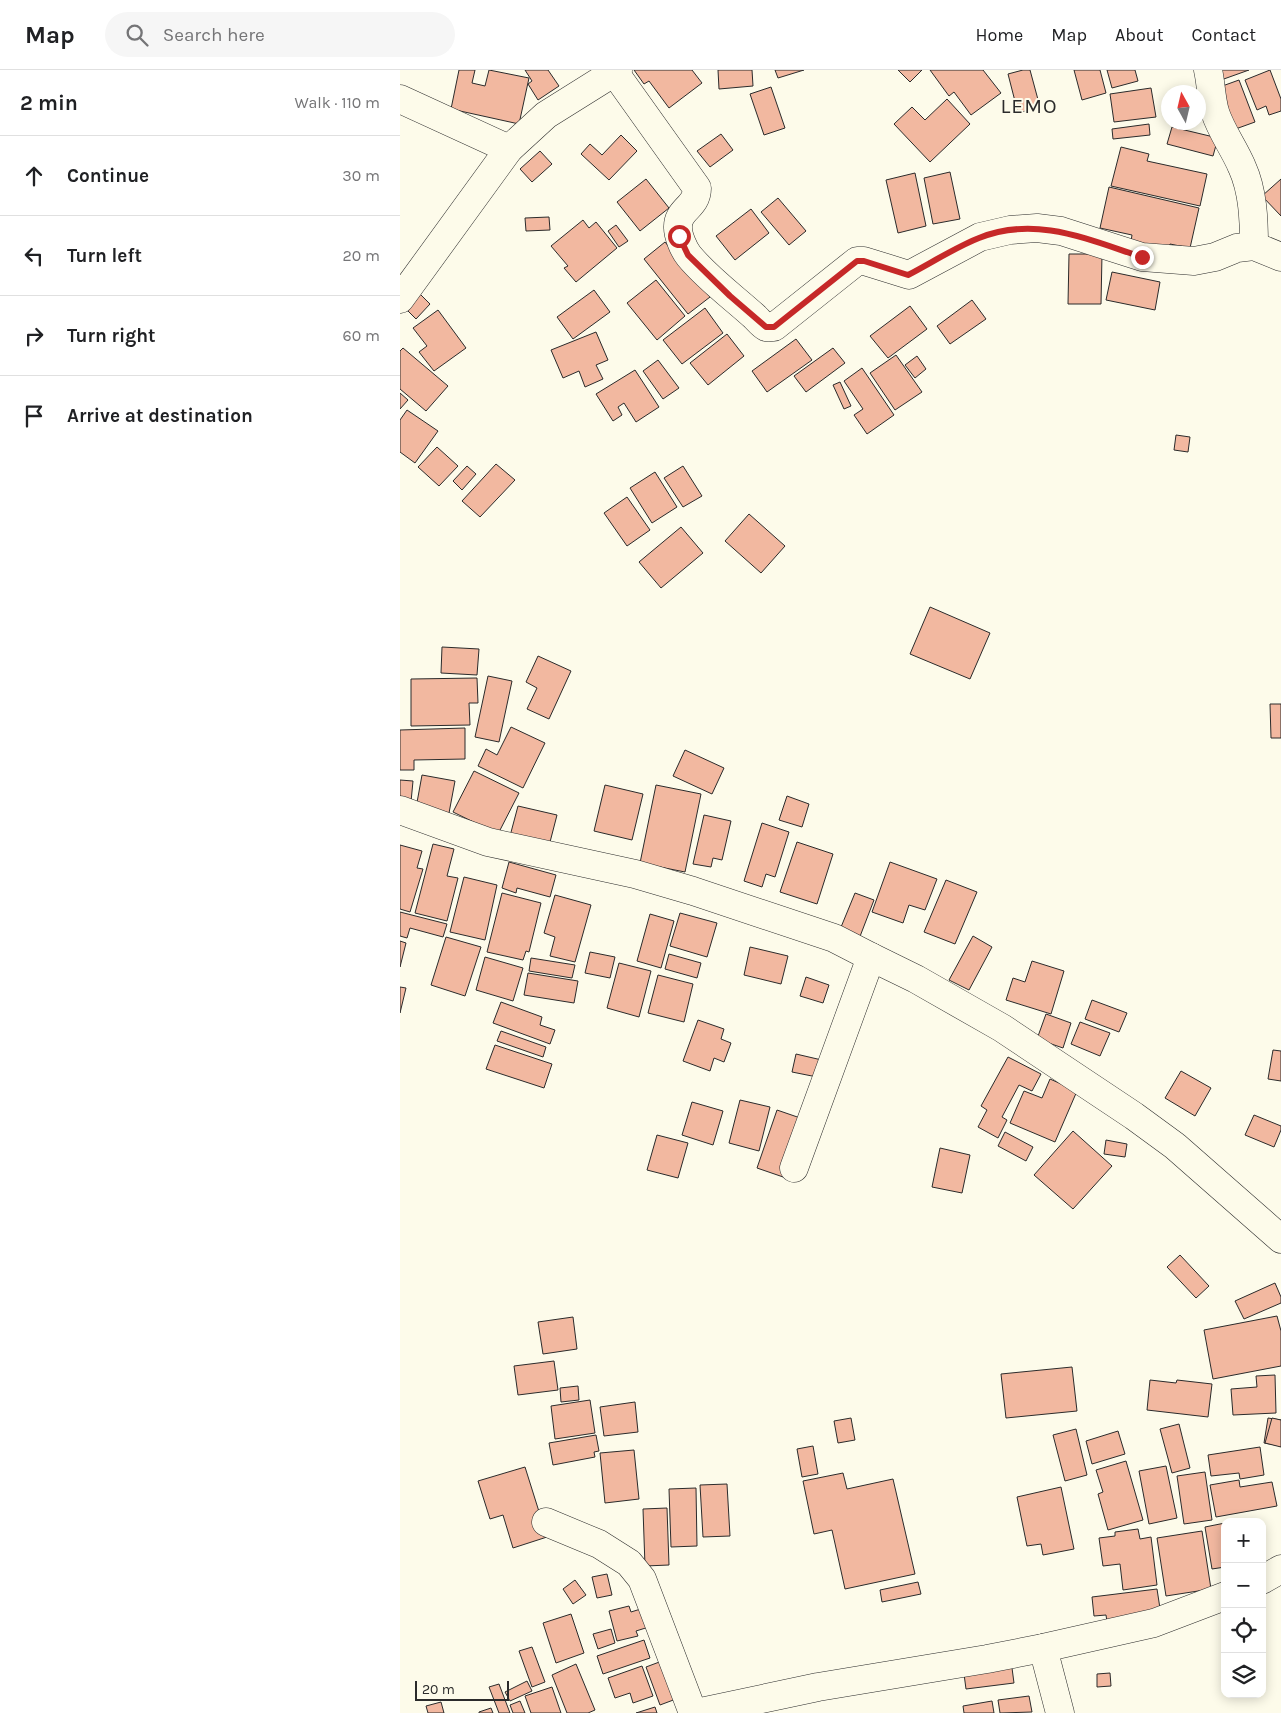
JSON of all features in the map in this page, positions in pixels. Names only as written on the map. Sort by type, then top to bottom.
[{"type":"street","points":[[1208,70],[1215,111],[1230,146],[1243,167],[1254,223],[1254,246]]},
{"type":"street","points":[[400,299],[509,149],[546,115],[581,92],[617,72],[697,188],[697,196],[693,203],[679,218],[679,236],[688,255],[730,296],[766,327],[774,327],[857,261],[864,261],[908,275],[980,237],[1010,230],[1037,228],[1061,231],[1142,257],[1175,261],[1194,261],[1215,257],[1237,248],[1254,246],[1281,258]]},
{"type":"street","points":[[400,99],[509,149]]},
{"type":"street","points":[[400,810],[488,842],[635,874],[693,891],[834,938],[916,979],[1002,1028],[1134,1116],[1175,1146],[1281,1239]]},
{"type":"street","points":[[794,1168],[871,957]]},
{"type":"street","points":[[546,1522],[599,1544],[629,1563],[642,1579],[695,1713],[818,1687],[978,1661],[1043,1648],[1154,1623],[1221,1598]]},
{"type":"street","points":[[1266,1578],[1281,1569]]},
{"type":"street","points":[[1043,1648],[1060,1713]]},
{"type":"building","points":[[459,70],[475,70],[472,83],[485,86],[489,70],[529,78],[519,124],[451,109]]},
{"type":"building","points":[[525,70],[548,70],[559,86],[538,100],[528,84],[532,81]]},
{"type":"building","points":[[634,70],[692,70],[702,83],[669,108],[649,81],[644,84]]},
{"type":"building","points":[[718,70],[752,70],[753,86],[719,89]]},
{"type":"building","points":[[775,70],[804,70],[778,78]]},
{"type":"building","points":[[898,70],[922,70],[910,82]]},
{"type":"building","points":[[930,70],[983,70],[1001,93],[971,115],[954,92],[949,96]]},
{"type":"building","points":[[1030,70],[1040,107],[1018,113],[1008,74]]},
{"type":"building","points":[[1074,70],[1100,70],[1106,93],[1082,100]]},
{"type":"building","points":[[1107,70],[1135,70],[1138,81],[1112,88]]},
{"type":"building","points":[[1218,70],[1249,70],[1221,80]]},
{"type":"building","points":[[1270,70],[1281,99],[1281,111],[1269,115],[1266,106],[1257,110],[1245,80]]},
{"type":"building","points":[[1239,80],[1255,122],[1230,131],[1214,89]]},
{"type":"building","points":[[771,87],[785,128],[764,135],[750,94]]},
{"type":"building","points":[[1151,88],[1156,117],[1114,122],[1110,94]]},
{"type":"building","points":[[947,99],[970,124],[930,162],[894,124],[912,107],[925,120]]},
{"type":"building","points":[[1149,124],[1150,135],[1113,139],[1112,129]]},
{"type":"building","points":[[1171,130],[1185,130],[1218,138],[1213,156],[1167,144]]},
{"type":"building","points":[[721,134],[733,150],[710,167],[697,151]]},
{"type":"building","points":[[621,135],[637,151],[609,180],[581,154],[590,144],[602,155]]},
{"type":"building","points":[[1121,147],[1149,154],[1147,161],[1207,174],[1200,206],[1111,186]]},
{"type":"building","points":[[540,151],[552,164],[532,182],[520,169]]},
{"type":"building","points":[[950,172],[960,219],[933,224],[924,178]]},
{"type":"building","points":[[915,173],[926,226],[898,233],[886,180]]},
{"type":"building","points":[[646,179],[669,208],[640,231],[617,202]]},
{"type":"building","points":[[1281,179],[1281,216],[1262,196]]},
{"type":"building","points":[[1109,187],[1199,208],[1190,248],[1170,244],[1169,249],[1131,241],[1132,235],[1100,228]]},
{"type":"building","points":[[778,198],[806,231],[789,245],[761,212]]},
{"type":"building","points":[[751,209],[769,233],[735,260],[716,236]]},
{"type":"building","points":[[549,217],[550,230],[526,231],[525,218]]},
{"type":"building","points":[[583,220],[589,228],[596,222],[617,248],[576,282],[564,268],[568,266],[551,246]]},
{"type":"building","points":[[616,225],[628,241],[619,247],[608,231]]},
{"type":"building","points":[[665,242],[710,297],[688,314],[644,259]]},
{"type":"building","points":[[1069,254],[1102,254],[1101,304],[1068,304]]},
{"type":"building","points":[[1112,272],[1160,282],[1155,310],[1106,300]]},
{"type":"building","points":[[656,280],[685,316],[657,340],[627,303]]},
{"type":"building","points":[[594,290],[610,312],[573,339],[557,317]]},
{"type":"building","points":[[420,294],[430,304],[416,319],[406,309]]},
{"type":"building","points":[[972,300],[986,319],[950,344],[937,326]]},
{"type":"building","points":[[910,306],[927,329],[888,358],[870,336]]},
{"type":"building","points":[[705,308],[723,333],[682,364],[663,340]]},
{"type":"building","points":[[438,310],[466,348],[434,371],[419,352],[427,346],[413,328]]},
{"type":"building","points":[[596,332],[608,360],[596,365],[603,379],[585,387],[579,371],[563,378],[551,350]]},
{"type":"building","points":[[727,334],[744,356],[708,385],[690,363]]},
{"type":"building","points":[[796,339],[812,360],[767,392],[752,371]]},
{"type":"building","points":[[403,348],[448,386],[426,411],[400,389],[400,351]]},
{"type":"building","points":[[833,348],[845,363],[806,392],[794,376]]},
{"type":"building","points":[[896,355],[922,392],[895,410],[870,373]]},
{"type":"building","points":[[917,356],[926,369],[915,378],[905,365]]},
{"type":"building","points":[[658,360],[679,388],[663,399],[643,371]]},
{"type":"building","points":[[862,368],[894,415],[867,434],[854,415],[863,409],[844,381]]},
{"type":"building","points":[[635,370],[659,407],[636,422],[624,403],[618,407],[622,415],[613,421],[596,394]]},
{"type":"building","points":[[840,382],[851,406],[844,409],[833,385]]},
{"type":"building","points":[[400,393],[408,400],[400,409]]},
{"type":"building","points":[[407,410],[438,431],[415,463],[400,452],[400,420]]},
{"type":"building","points":[[1176,435],[1190,437],[1188,452],[1174,450]]},
{"type":"building","points":[[437,447],[458,466],[439,486],[418,467]]},
{"type":"building","points":[[496,464],[515,480],[480,517],[462,501]]},
{"type":"building","points":[[467,466],[476,474],[462,490],[453,481]]},
{"type":"building","points":[[683,466],[702,496],[683,507],[664,478]]},
{"type":"building","points":[[655,472],[677,507],[652,523],[630,488]]},
{"type":"building","points":[[627,497],[650,530],[627,546],[604,513]]},
{"type":"building","points":[[749,514],[785,546],[761,573],[725,541]]},
{"type":"building","points":[[681,527],[703,553],[661,588],[639,562]]},
{"type":"building","points":[[930,607],[990,633],[970,679],[910,654]]},
{"type":"building","points":[[442,647],[479,649],[477,675],[441,673]]},
{"type":"building","points":[[538,656],[571,671],[549,719],[527,709],[537,688],[526,682]]},
{"type":"building","points":[[488,676],[512,681],[499,742],[475,737]]},
{"type":"building","points":[[477,678],[478,703],[469,703],[470,725],[411,726],[411,679]]},
{"type":"building","points":[[1270,704],[1281,704],[1281,738],[1271,738]]},
{"type":"building","points":[[511,727],[545,743],[523,788],[478,766],[486,749],[497,755]]},
{"type":"building","points":[[465,728],[465,759],[414,760],[414,770],[400,770],[400,730]]},
{"type":"building","points":[[685,750],[724,768],[712,794],[673,776]]},
{"type":"building","points":[[474,771],[519,793],[498,834],[453,812]]},
{"type":"building","points":[[422,775],[455,781],[449,813],[416,808]]},
{"type":"building","points":[[400,780],[413,781],[411,802],[400,801]]},
{"type":"building","points":[[605,785],[643,794],[632,840],[594,831]]},
{"type":"building","points":[[656,785],[701,794],[685,872],[640,863]]},
{"type":"building","points":[[787,796],[809,804],[802,827],[779,820]]},
{"type":"building","points":[[518,806],[557,815],[549,846],[510,836]]},
{"type":"building","points":[[704,815],[731,821],[722,860],[713,858],[711,867],[693,864]]},
{"type":"building","points":[[762,823],[789,832],[775,877],[766,874],[762,887],[744,881]]},
{"type":"building","points":[[797,842],[833,854],[817,904],[780,892]]},
{"type":"building","points":[[433,844],[454,849],[447,876],[458,878],[447,921],[415,913]]},
{"type":"building","points":[[400,845],[422,851],[417,868],[423,869],[410,912],[400,909]]},
{"type":"building","points":[[509,862],[556,875],[550,897],[517,888],[516,893],[502,888]]},
{"type":"building","points":[[890,862],[937,879],[925,910],[909,905],[903,923],[872,912]]},
{"type":"building","points":[[464,877],[497,885],[485,940],[450,932]]},
{"type":"building","points":[[946,880],[977,892],[955,944],[924,932]]},
{"type":"building","points":[[502,893],[541,903],[529,952],[526,951],[523,960],[487,952]]},
{"type":"building","points":[[855,893],[874,900],[859,939],[839,932]]},
{"type":"building","points":[[555,895],[591,905],[575,962],[550,956],[555,937],[544,933]]},
{"type":"building","points":[[400,912],[447,924],[443,937],[410,928],[407,938],[400,936]]},
{"type":"building","points":[[680,913],[717,923],[707,957],[670,946]]},
{"type":"building","points":[[650,914],[674,921],[661,968],[637,961]]},
{"type":"building","points":[[973,936],[992,947],[969,990],[949,980]]},
{"type":"building","points":[[446,937],[481,947],[465,996],[431,985]]},
{"type":"building","points":[[400,941],[406,943],[400,967]]},
{"type":"building","points":[[750,947],[788,956],[781,984],[744,975]]},
{"type":"building","points":[[590,952],[615,957],[610,978],[585,973]]},
{"type":"building","points":[[669,954],[701,963],[697,978],[665,969]]},
{"type":"building","points":[[485,957],[523,968],[513,1001],[476,990]]},
{"type":"building","points":[[531,958],[575,965],[572,978],[529,971]]},
{"type":"building","points":[[1032,961],[1064,971],[1051,1014],[1006,1000],[1013,978],[1025,982]]},
{"type":"building","points":[[619,963],[651,971],[639,1017],[607,1008]]},
{"type":"building","points":[[528,973],[578,981],[574,1003],[524,995]]},
{"type":"building","points":[[658,975],[693,984],[684,1022],[648,1013]]},
{"type":"building","points":[[806,977],[829,985],[823,1003],[800,996]]},
{"type":"building","points":[[400,987],[406,988],[400,1013]]},
{"type":"building","points":[[1092,1000],[1127,1013],[1119,1032],[1085,1019]]},
{"type":"building","points":[[501,1002],[542,1017],[540,1025],[555,1030],[550,1044],[493,1023]]},
{"type":"building","points":[[1046,1014],[1071,1023],[1063,1048],[1037,1039]]},
{"type":"building","points":[[698,1020],[724,1029],[721,1039],[731,1043],[724,1062],[714,1058],[710,1071],[683,1061]]},
{"type":"building","points":[[1080,1022],[1110,1033],[1100,1056],[1071,1044]]},
{"type":"building","points":[[501,1031],[546,1047],[543,1057],[497,1041]]},
{"type":"building","points":[[495,1045],[552,1064],[544,1088],[486,1069]]},
{"type":"building","points":[[1273,1050],[1281,1051],[1281,1081],[1268,1079]]},
{"type":"building","points":[[796,1054],[826,1061],[822,1078],[792,1072]]},
{"type":"building","points":[[1008,1057],[1041,1074],[1032,1091],[1019,1085],[1002,1117],[1007,1120],[998,1138],[978,1127],[987,1110],[981,1106]]},
{"type":"building","points":[[1181,1071],[1211,1088],[1195,1116],[1165,1098]]},
{"type":"building","points":[[1050,1079],[1077,1091],[1055,1142],[1010,1123],[1024,1091],[1042,1098]]},
{"type":"building","points":[[740,1100],[770,1107],[759,1151],[729,1143]]},
{"type":"building","points":[[692,1102],[723,1111],[713,1145],[682,1135]]},
{"type":"building","points":[[777,1110],[809,1121],[789,1179],[757,1168]]},
{"type":"building","points":[[1254,1115],[1281,1126],[1274,1147],[1245,1135]]},
{"type":"building","points":[[1073,1131],[1112,1166],[1073,1209],[1034,1175]]},
{"type":"building","points":[[1005,1132],[1033,1147],[1026,1161],[998,1146]]},
{"type":"building","points":[[657,1135],[688,1143],[678,1178],[647,1170]]},
{"type":"building","points":[[1106,1140],[1127,1144],[1125,1157],[1104,1154]]},
{"type":"building","points":[[940,1148],[970,1155],[962,1193],[932,1187]]},
{"type":"building","points":[[1180,1255],[1209,1286],[1196,1298],[1167,1267]]},
{"type":"building","points":[[1275,1283],[1281,1297],[1281,1303],[1244,1319],[1235,1301]]},
{"type":"building","points":[[1277,1316],[1281,1331],[1281,1366],[1213,1379],[1204,1330]]},
{"type":"building","points":[[573,1317],[577,1349],[543,1354],[538,1322]]},
{"type":"building","points":[[554,1361],[558,1390],[518,1395],[514,1366]]},
{"type":"building","points":[[1072,1367],[1077,1411],[1006,1418],[1001,1374]]},
{"type":"building","points":[[1275,1375],[1276,1413],[1233,1415],[1231,1389],[1257,1387],[1256,1376]]},
{"type":"building","points":[[1150,1380],[1176,1383],[1177,1380],[1212,1384],[1208,1417],[1147,1410]]},
{"type":"building","points":[[578,1386],[579,1400],[561,1402],[560,1388]]},
{"type":"building","points":[[590,1400],[595,1433],[555,1439],[551,1406]]},
{"type":"building","points":[[635,1402],[638,1432],[604,1436],[600,1407]]},
{"type":"building","points":[[851,1418],[855,1440],[838,1443],[834,1421]]},
{"type":"building","points":[[1268,1418],[1281,1420],[1281,1446],[1264,1443]]},
{"type":"building","points":[[1272,1418],[1281,1420],[1281,1447],[1265,1443]]},
{"type":"building","points":[[1179,1424],[1190,1468],[1172,1473],[1160,1429]]},
{"type":"building","points":[[1076,1429],[1087,1475],[1065,1481],[1053,1435]]},
{"type":"building","points":[[1118,1431],[1125,1454],[1092,1464],[1086,1441]]},
{"type":"building","points":[[596,1435],[599,1451],[594,1452],[595,1457],[553,1465],[549,1443]]},
{"type":"building","points":[[813,1446],[818,1474],[802,1477],[797,1449]]},
{"type":"building","points":[[1260,1447],[1264,1475],[1240,1479],[1239,1473],[1211,1476],[1208,1455]]},
{"type":"building","points":[[634,1450],[639,1499],[605,1503],[600,1453]]},
{"type":"building","points":[[1126,1461],[1143,1520],[1108,1530],[1098,1494],[1103,1492],[1096,1470]]},
{"type":"building","points":[[1166,1466],[1177,1518],[1149,1524],[1139,1471]]},
{"type":"building","points":[[525,1467],[547,1537],[513,1548],[503,1515],[490,1519],[478,1481]]},
{"type":"building","points":[[1205,1472],[1212,1520],[1184,1524],[1177,1476]]},
{"type":"building","points":[[843,1473],[847,1489],[893,1479],[915,1574],[845,1589],[832,1530],[814,1534],[803,1481]]},
{"type":"building","points":[[1239,1480],[1240,1487],[1272,1482],[1277,1506],[1216,1517],[1210,1485]]},
{"type":"building","points":[[727,1484],[730,1536],[703,1537],[700,1485]]},
{"type":"building","points":[[1061,1487],[1074,1549],[1043,1555],[1041,1544],[1027,1546],[1017,1497]]},
{"type":"building","points":[[696,1488],[697,1546],[671,1547],[669,1489]]},
{"type":"building","points":[[667,1508],[669,1565],[645,1566],[643,1509]]},
{"type":"building","points":[[1221,1524],[1221,1568],[1212,1569],[1205,1527]]},
{"type":"building","points":[[1138,1529],[1140,1539],[1151,1537],[1157,1585],[1123,1590],[1120,1564],[1103,1566],[1099,1538],[1115,1536],[1115,1532]]},
{"type":"building","points":[[1202,1531],[1211,1589],[1166,1596],[1157,1538]]},
{"type":"building","points":[[607,1574],[612,1595],[597,1598],[592,1577]]},
{"type":"building","points":[[575,1580],[586,1595],[573,1604],[563,1589]]},
{"type":"building","points":[[918,1582],[921,1594],[882,1602],[880,1590]]},
{"type":"building","points":[[1157,1589],[1161,1615],[1107,1622],[1106,1615],[1094,1616],[1092,1597]]},
{"type":"building","points":[[629,1606],[631,1612],[647,1607],[652,1626],[636,1631],[638,1636],[617,1641],[609,1611]]},
{"type":"building","points":[[571,1614],[584,1653],[556,1663],[543,1623]]},
{"type":"building","points":[[611,1629],[615,1643],[598,1649],[593,1634]]},
{"type":"building","points":[[644,1640],[650,1658],[603,1674],[597,1656]]},
{"type":"building","points":[[532,1647],[545,1682],[532,1687],[519,1651]]},
{"type":"building","points":[[670,1658],[684,1696],[660,1705],[646,1667]]},
{"type":"building","points":[[576,1664],[595,1710],[588,1713],[567,1713],[552,1675]]},
{"type":"building","points":[[642,1666],[653,1696],[633,1703],[630,1693],[615,1698],[608,1678]]},
{"type":"building","points":[[1012,1668],[1014,1683],[966,1689],[964,1674]]},
{"type":"building","points":[[1110,1673],[1111,1686],[1097,1687],[1097,1674]]},
{"type":"building","points":[[527,1681],[532,1691],[510,1701],[505,1692]]},
{"type":"building","points":[[499,1684],[510,1713],[499,1713],[489,1687]]},
{"type":"building","points":[[552,1687],[561,1713],[531,1713],[525,1696]]},
{"type":"building","points":[[1029,1696],[1032,1712],[1000,1713],[998,1700]]},
{"type":"building","points":[[520,1701],[525,1713],[513,1713],[510,1705]]},
{"type":"building","points":[[992,1701],[994,1713],[964,1713],[963,1706]]},
{"type":"building","points":[[441,1702],[444,1713],[428,1713],[426,1706]]},
{"type":"building","points":[[655,1707],[657,1713],[636,1713]]},
{"type":"building","points":[[491,1708],[493,1713],[479,1713],[479,1712]]},
{"type":"district","name":"LEMO","points":[[1029,106]]},
{"type":"route","points":[[679,236],[688,255],[730,296],[766,327],[774,327],[857,261],[864,261],[908,275],[980,237],[1010,230],[1037,228],[1061,231],[1142,257]]}]
